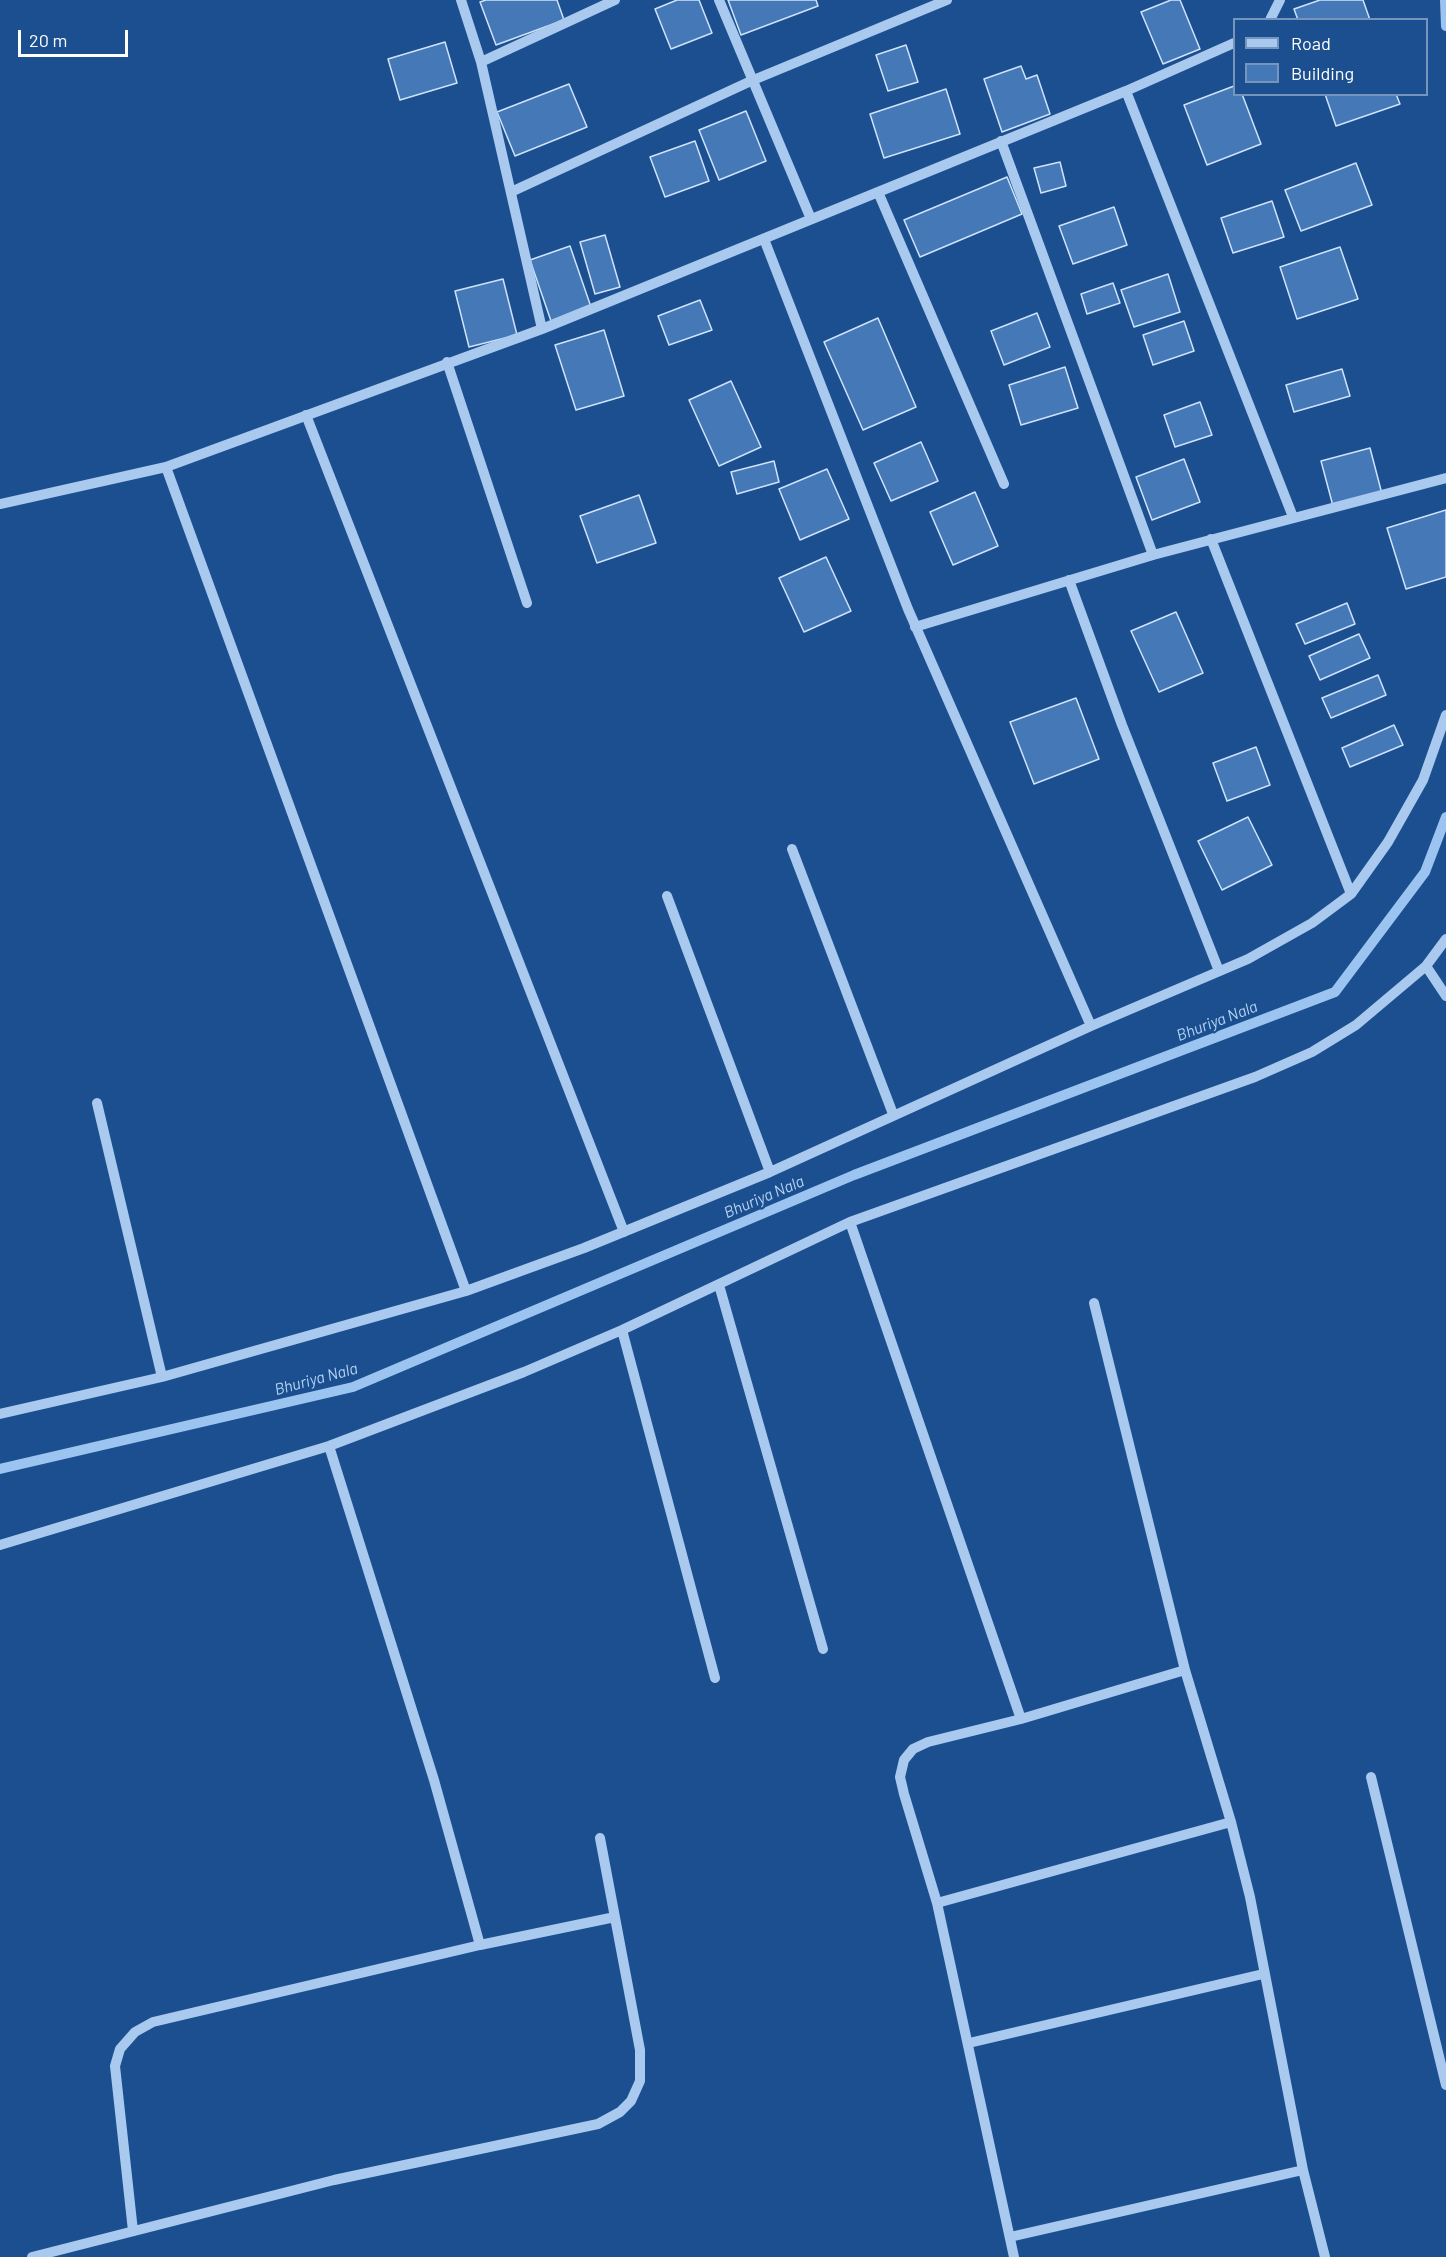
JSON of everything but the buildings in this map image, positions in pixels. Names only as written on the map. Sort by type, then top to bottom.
[{"type":"street","points":[[461,0],[481,62],[542,329]]},
{"type":"street","points":[[481,62],[615,0]]},
{"type":"street","points":[[719,0],[751,81],[811,219]]},
{"type":"street","points":[[511,192],[751,81],[947,0]]},
{"type":"street","points":[[1271,18],[1280,0]]},
{"type":"street","points":[[0,504],[166,467],[542,329],[1126,92],[1233,43]]},
{"type":"street","points":[[1126,92],[1293,517]]},
{"type":"street","points":[[1001,141],[1154,555]]},
{"type":"street","points":[[878,192],[1004,484]]},
{"type":"street","points":[[764,239],[915,627],[1090,1026]]},
{"type":"street","points":[[447,362],[527,603]]},
{"type":"street","points":[[306,415],[624,1232]]},
{"type":"street","points":[[166,467],[466,1291]]},
{"type":"street","points":[[915,627],[1069,579],[1211,539],[1446,478]]},
{"type":"street","points":[[1211,539],[1351,894]]},
{"type":"street","points":[[1069,579],[1122,725],[1219,971]]},
{"type":"street","points":[[0,1414],[162,1377],[466,1291],[624,1232],[770,1172],[1090,1026],[1248,959],[1312,923],[1351,894],[1388,842],[1423,780],[1446,716]]},
{"type":"street","points":[[792,849],[893,1114]]},
{"type":"street","points":[[667,896],[770,1172]]},
{"type":"street","points":[[0,1545],[329,1446],[524,1372],[622,1330],[850,1222],[1255,1077],[1312,1052],[1356,1025],[1426,966],[1446,939]]},
{"type":"street","points":[[1426,966],[1446,996]]},
{"type":"street","points":[[97,1103],[162,1377]]},
{"type":"street","points":[[850,1222],[1021,1719]]},
{"type":"street","points":[[719,1285],[823,1649]]},
{"type":"street","points":[[1094,1303],[1185,1670],[1231,1822],[1250,1897],[1263,1974],[1304,2170],[1325,2257]]},
{"type":"street","points":[[622,1330],[715,1678]]},
{"type":"street","points":[[329,1446],[434,1780],[480,1945]]},
{"type":"street","points":[[1014,2257],[937,1903],[900,1777],[904,1760],[913,1749],[928,1742],[1021,1719],[1185,1670]]},
{"type":"street","points":[[1371,1778],[1446,2085]]},
{"type":"street","points":[[937,1903],[1231,1822]]},
{"type":"street","points":[[32,2257],[334,2180],[598,2124],[620,2112],[632,2101],[640,2082],[640,2050],[600,1838]]},
{"type":"street","points":[[133,2231],[115,2066],[120,2049],[135,2032],[153,2022],[480,1945],[615,1917]]},
{"type":"street","points":[[969,2043],[1263,1974]]},
{"type":"street","points":[[1010,2237],[1304,2170]]},
{"type":"waterway","name":"Bhuriya Nala","points":[[1445,0],[1446,26]]},
{"type":"waterway","name":"Bhuriya Nala","points":[[0,1469],[353,1387],[854,1175],[1335,992],[1425,872],[1446,817]]}]
